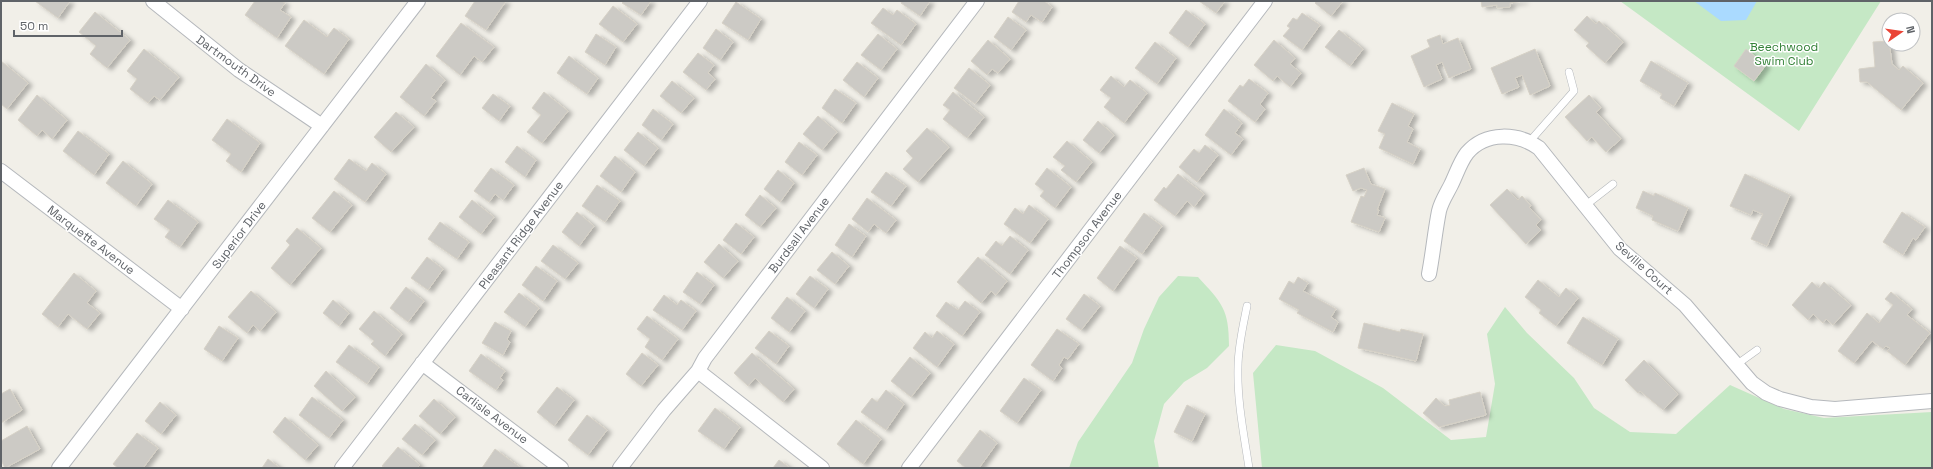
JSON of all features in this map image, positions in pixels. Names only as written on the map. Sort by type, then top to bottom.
[{"type":"street","name":"Dartmouth Drive","points":[[153,1],[239,70],[322,126]]},
{"type":"street","name":"Superior Drive","points":[[58,468],[418,1]]},
{"type":"street","name":"Pleasant Ridge Avenue","points":[[342,468],[700,1]]},
{"type":"street","name":"Burdsall Avenue","points":[[620,468],[664,410],[698,371],[704,358],[977,1]]},
{"type":"street","name":"Thompson Avenue","points":[[909,468],[1265,1]]},
{"type":"street","points":[[1429,274],[1440,209],[1461,162],[1468,152],[1487,139],[1501,136],[1519,137],[1530,141]]},
{"type":"street","name":"Seville Court","points":[[1530,141],[1539,148],[1620,249],[1685,305],[1752,383],[1766,393],[1780,399],[1811,407],[1857,408],[1932,402]]},
{"type":"street","name":"Marquette Avenue","points":[[1,171],[182,309]]},
{"type":"street","name":"Carlisle Avenue","points":[[422,363],[562,468]]},
{"type":"street","points":[[698,371],[822,468]]},
{"type":"lane","points":[[1530,141],[1574,91],[1569,72]]},
{"type":"lane","points":[[1586,205],[1613,184]]},
{"type":"lane","points":[[1247,306],[1242,328],[1238,367],[1241,413],[1249,468]]},
{"type":"lane","points":[[1736,365],[1758,350]]},
{"type":"green space","name":"Beechwood Swim Club","points":[[1620,1],[1881,1],[1799,131]]},
{"type":"green space","points":[[1178,276],[1198,277],[1213,294],[1226,315],[1229,333],[1229,346],[1207,368],[1184,382],[1164,404],[1154,441],[1159,468],[1069,468],[1078,442],[1132,363],[1144,329],[1159,297]]},
{"type":"green space","points":[[1505,307],[1527,333],[1574,378],[1594,408],[1630,432],[1676,434],[1730,385],[1784,409],[1824,418],[1932,412],[1932,468],[1262,468],[1253,373],[1276,345],[1315,351],[1383,388],[1451,440],[1486,437],[1495,384],[1487,334]]},
{"type":"water","points":[[1694,1],[1757,1],[1746,20],[1721,21]]},
{"type":"building","points":[[35,1],[70,1],[58,18]]},
{"type":"building","points":[[255,1],[281,1],[285,3],[280,10],[291,17],[277,38],[245,15]]},
{"type":"building","points":[[475,1],[506,1],[486,30],[465,16]]},
{"type":"building","points":[[624,1],[651,1],[641,15],[622,3]]},
{"type":"building","points":[[902,1],[930,1],[920,16],[901,3]]},
{"type":"building","points":[[1019,1],[1044,1],[1052,7],[1042,22],[1031,15],[1026,22],[1012,12]]},
{"type":"building","points":[[1199,1],[1225,1],[1216,13]]},
{"type":"building","points":[[1317,1],[1343,1],[1331,16],[1315,3]]},
{"type":"building","points":[[1481,1],[1524,1],[1510,3],[1510,7],[1497,8],[1497,5],[1482,7]]},
{"type":"building","points":[[736,2],[761,19],[748,40],[722,23]]},
{"type":"building","points":[[613,6],[637,24],[623,42],[599,24]]},
{"type":"building","points":[[883,8],[893,15],[897,10],[916,24],[901,45],[871,23]]},
{"type":"building","points":[[1186,10],[1205,24],[1188,47],[1169,33]]},
{"type":"building","points":[[95,12],[130,40],[107,68],[90,54],[96,46],[79,32]]},
{"type":"building","points":[[1302,13],[1320,25],[1302,50],[1283,36],[1290,28],[1287,26],[1293,18],[1297,20]]},
{"type":"building","points":[[1587,16],[1596,24],[1599,21],[1623,42],[1605,63],[1586,46],[1589,43],[1574,30]]},
{"type":"building","points":[[1008,17],[1026,30],[1011,50],[994,37]]},
{"type":"building","points":[[304,20],[327,37],[334,28],[349,39],[324,74],[285,46]]},
{"type":"building","points":[[461,23],[494,47],[482,62],[474,56],[460,75],[436,56]]},
{"type":"building","points":[[716,29],[733,42],[720,60],[703,48]]},
{"type":"building","points":[[1339,30],[1363,49],[1350,66],[1325,47]]},
{"type":"building","points":[[596,34],[616,47],[605,65],[585,52]]},
{"type":"building","points":[[878,34],[897,49],[881,70],[861,55]]},
{"type":"building","points":[[1440,35],[1443,44],[1458,38],[1471,69],[1449,78],[1442,62],[1436,65],[1442,79],[1424,87],[1411,56],[1430,47],[1427,40]]},
{"type":"building","points":[[988,40],[1010,59],[998,73],[992,69],[987,75],[971,61]]},
{"type":"building","points":[[1274,40],[1295,58],[1290,64],[1301,73],[1290,87],[1277,76],[1273,81],[1254,65]]},
{"type":"building","points":[[1155,42],[1176,58],[1157,84],[1135,68]]},
{"type":"building","points":[[1873,42],[1881,42],[1881,52],[1890,52],[1892,64],[1899,70],[1903,66],[1923,83],[1901,110],[1867,82],[1860,82],[1859,69],[1875,67]]},
{"type":"building","points":[[144,49],[179,77],[160,100],[154,96],[148,103],[130,89],[137,79],[127,71]]},
{"type":"building","points":[[1535,49],[1550,86],[1530,95],[1522,75],[1515,78],[1519,87],[1502,94],[1491,68]]},
{"type":"building","points":[[1746,49],[1766,65],[1754,81],[1734,66]]},
{"type":"building","points":[[698,53],[714,65],[708,73],[715,79],[706,90],[683,72]]},
{"type":"building","points":[[569,56],[598,78],[587,94],[557,73]]},
{"type":"building","points":[[1,61],[28,83],[7,109],[1,104]]},
{"type":"building","points":[[1651,61],[1688,83],[1674,106],[1660,98],[1662,94],[1640,81]]},
{"type":"building","points":[[857,62],[878,78],[864,97],[843,80]]},
{"type":"building","points":[[426,64],[445,80],[431,98],[436,101],[424,116],[400,97]]},
{"type":"building","points":[[969,68],[990,85],[975,104],[954,88]]},
{"type":"building","points":[[1111,76],[1124,87],[1130,80],[1147,93],[1124,123],[1104,107],[1111,98],[1100,90]]},
{"type":"building","points":[[1249,79],[1268,93],[1260,104],[1265,109],[1255,122],[1228,101],[1240,85],[1243,87]]},
{"type":"building","points":[[672,81],[694,98],[681,113],[660,96]]},
{"type":"building","points":[[835,89],[856,103],[842,123],[822,108]]},
{"type":"building","points":[[544,92],[568,111],[542,143],[527,132],[541,115],[532,108]]},
{"type":"building","points":[[953,92],[984,117],[967,138],[943,119],[950,110],[943,105]]},
{"type":"building","points":[[493,94],[510,106],[499,121],[482,108]]},
{"type":"building","points":[[37,95],[67,120],[52,139],[42,130],[37,136],[18,120]]},
{"type":"building","points":[[1589,95],[1601,108],[1596,112],[1621,139],[1606,152],[1592,137],[1587,141],[1565,117]]},
{"type":"building","points":[[1392,103],[1414,114],[1408,126],[1413,129],[1407,142],[1420,149],[1413,164],[1379,148],[1385,134],[1378,131]]},
{"type":"building","points":[[653,109],[673,124],[661,140],[642,125]]},
{"type":"building","points":[[1224,109],[1242,123],[1235,133],[1243,139],[1231,155],[1205,135]]},
{"type":"building","points":[[396,112],[414,127],[391,152],[374,137]]},
{"type":"building","points":[[818,116],[837,132],[822,150],[803,134]]},
{"type":"building","points":[[227,119],[260,143],[241,172],[226,161],[231,154],[212,140]]},
{"type":"building","points":[[1098,121],[1114,135],[1099,153],[1083,140]]},
{"type":"building","points":[[927,128],[949,147],[918,182],[903,169],[913,158],[906,151]]},
{"type":"building","points":[[78,131],[109,154],[94,175],[63,151]]},
{"type":"building","points":[[638,132],[658,148],[644,166],[624,150]]},
{"type":"building","points":[[1067,141],[1092,162],[1076,182],[1061,170],[1065,166],[1053,157]]},
{"type":"building","points":[[799,142],[817,155],[802,175],[785,162]]},
{"type":"building","points":[[1205,145],[1218,155],[1197,182],[1179,167],[1194,149],[1199,153]]},
{"type":"building","points":[[517,146],[536,160],[525,177],[505,162]]},
{"type":"building","points":[[615,156],[635,172],[621,192],[600,176]]},
{"type":"building","points":[[349,159],[366,171],[372,163],[386,174],[365,202],[334,179]]},
{"type":"building","points":[[123,161],[152,184],[136,206],[106,183]]},
{"type":"building","points":[[491,168],[514,185],[503,200],[495,194],[489,202],[474,191]]},
{"type":"building","points":[[1047,168],[1071,187],[1055,208],[1040,196],[1044,191],[1035,184]]},
{"type":"building","points":[[1364,168],[1371,184],[1385,189],[1377,210],[1379,210],[1377,215],[1385,218],[1379,232],[1351,222],[1361,196],[1364,197],[1367,190],[1361,188],[1353,191],[1346,175]]},
{"type":"building","points":[[778,170],[794,183],[780,202],[764,189]]},
{"type":"building","points":[[886,172],[906,186],[891,206],[871,192]]},
{"type":"building","points":[[1178,174],[1204,194],[1194,207],[1187,201],[1175,216],[1154,200],[1164,187],[1166,189]]},
{"type":"building","points":[[1745,174],[1790,195],[1767,246],[1751,239],[1763,214],[1753,210],[1751,215],[1730,206]]},
{"type":"building","points":[[597,185],[620,201],[605,222],[582,206]]},
{"type":"building","points":[[1507,189],[1518,200],[1522,196],[1531,206],[1529,207],[1541,220],[1536,225],[1541,230],[1526,244],[1490,205]]},
{"type":"building","points":[[334,191],[352,205],[330,232],[312,218]]},
{"type":"building","points":[[1643,191],[1654,196],[1655,193],[1688,208],[1678,231],[1652,220],[1653,216],[1636,208]]},
{"type":"building","points":[[760,195],[776,208],[760,227],[745,215]]},
{"type":"building","points":[[867,198],[896,220],[886,233],[874,224],[868,232],[852,219]]},
{"type":"building","points":[[168,200],[198,222],[180,247],[165,237],[170,230],[154,219]]},
{"type":"building","points":[[472,200],[494,217],[481,234],[459,217]]},
{"type":"building","points":[[1029,205],[1048,219],[1030,243],[1004,224],[1015,208],[1023,214]]},
{"type":"building","points":[[577,212],[594,226],[579,246],[562,232]]},
{"type":"building","points":[[1902,212],[1925,227],[1916,240],[1913,238],[1903,255],[1883,242]]},
{"type":"building","points":[[1144,213],[1162,226],[1142,254],[1124,241]]},
{"type":"building","points":[[440,222],[469,242],[457,259],[428,239]]},
{"type":"building","points":[[736,223],[754,237],[741,254],[723,240]]},
{"type":"building","points":[[849,224],[866,236],[852,257],[835,245]]},
{"type":"building","points":[[297,228],[321,248],[290,285],[271,268],[290,245],[286,241]]},
{"type":"building","points":[[1010,236],[1028,250],[1010,274],[985,255],[996,241],[1002,246]]},
{"type":"building","points":[[719,244],[738,261],[723,278],[704,262]]},
{"type":"building","points":[[553,245],[578,263],[565,279],[541,261]]},
{"type":"building","points":[[1120,246],[1137,258],[1113,291],[1097,278]]},
{"type":"building","points":[[832,252],[849,266],[835,284],[817,270]]},
{"type":"building","points":[[427,257],[443,269],[428,290],[411,278]]},
{"type":"building","points":[[978,257],[1007,281],[996,295],[991,291],[981,303],[957,282]]},
{"type":"building","points":[[536,266],[557,281],[543,301],[522,285]]},
{"type":"building","points":[[697,272],[714,285],[700,304],[683,292]]},
{"type":"building","points":[[74,273],[96,291],[87,303],[100,313],[87,329],[68,314],[58,327],[42,314]]},
{"type":"building","points":[[810,276],[828,289],[814,308],[796,294]]},
{"type":"building","points":[[1298,277],[1308,283],[1303,291],[1336,309],[1331,317],[1338,322],[1333,332],[1297,313],[1299,310],[1279,299],[1289,281],[1294,284]]},
{"type":"building","points":[[1538,280],[1559,297],[1566,288],[1578,298],[1556,326],[1539,313],[1541,310],[1525,297]]},
{"type":"building","points":[[1812,282],[1819,288],[1824,282],[1851,305],[1833,325],[1826,319],[1823,323],[1813,314],[1808,320],[1792,305]]},
{"type":"building","points":[[406,287],[424,301],[408,322],[390,308]]},
{"type":"building","points":[[251,291],[276,312],[260,331],[253,325],[247,333],[228,317]]},
{"type":"building","points":[[1891,292],[1912,309],[1907,315],[1930,333],[1905,365],[1887,351],[1890,348],[1886,346],[1883,349],[1872,341],[1854,363],[1838,351],[1867,313],[1879,323],[1893,305],[1885,299]]},
{"type":"building","points":[[519,293],[539,308],[525,327],[504,312]]},
{"type":"building","points":[[1084,294],[1100,306],[1081,330],[1066,319]]},
{"type":"building","points":[[664,295],[677,305],[681,300],[696,311],[682,330],[653,310]]},
{"type":"building","points":[[787,297],[805,311],[789,332],[771,318]]},
{"type":"building","points":[[333,300],[349,313],[339,326],[323,313]]},
{"type":"building","points":[[965,301],[980,312],[962,336],[936,316],[946,302],[958,310]]},
{"type":"building","points":[[374,311],[402,334],[385,356],[371,344],[374,341],[359,329]]},
{"type":"building","points":[[647,316],[678,339],[662,360],[645,347],[650,339],[637,329]]},
{"type":"building","points":[[1583,317],[1618,339],[1602,365],[1567,343]]},
{"type":"building","points":[[495,322],[511,331],[507,339],[510,342],[503,355],[482,343]]},
{"type":"building","points":[[1364,323],[1400,332],[1401,329],[1423,334],[1416,361],[1358,348]]},
{"type":"building","points":[[219,326],[238,338],[222,361],[204,349]]},
{"type":"building","points":[[1057,329],[1079,344],[1068,359],[1064,357],[1059,365],[1062,368],[1053,381],[1031,365]]},
{"type":"building","points":[[769,331],[789,346],[776,364],[755,348]]},
{"type":"building","points":[[937,331],[954,344],[937,367],[913,348],[925,332],[932,338]]},
{"type":"building","points":[[349,345],[379,367],[367,384],[336,362]]},
{"type":"building","points":[[642,353],[658,365],[641,386],[626,374]]},
{"type":"building","points":[[752,353],[794,389],[783,402],[755,378],[748,386],[734,373]]},
{"type":"building","points":[[481,354],[505,371],[500,378],[503,380],[496,390],[469,371]]},
{"type":"building","points":[[910,357],[930,373],[911,397],[891,381]]},
{"type":"building","points":[[1644,360],[1678,394],[1663,410],[1640,391],[1638,393],[1625,380]]},
{"type":"building","points":[[326,371],[355,397],[342,411],[314,386]]},
{"type":"building","points":[[1024,378],[1041,390],[1017,423],[1000,411]]},
{"type":"building","points":[[557,387],[574,400],[554,426],[537,412]]},
{"type":"building","points":[[10,389],[22,410],[1,423],[1,394]]},
{"type":"building","points":[[886,390],[904,404],[886,430],[861,412],[872,398],[877,402]]},
{"type":"building","points":[[1480,392],[1486,415],[1439,427],[1423,413],[1436,398],[1445,406],[1450,405],[1449,400]]},
{"type":"building","points":[[312,397],[343,420],[329,438],[299,415]]},
{"type":"building","points":[[434,399],[455,417],[440,434],[419,416]]},
{"type":"building","points":[[160,402],[176,415],[161,434],[145,421]]},
{"type":"building","points":[[1187,405],[1205,414],[1192,441],[1174,432]]},
{"type":"building","points":[[715,408],[740,427],[724,449],[698,431]]},
{"type":"building","points":[[587,415],[607,430],[588,455],[568,440]]},
{"type":"building","points":[[285,417],[318,445],[305,460],[273,432]]},
{"type":"building","points":[[856,420],[881,439],[863,464],[837,444]]},
{"type":"building","points":[[415,424],[435,440],[422,455],[402,439]]},
{"type":"building","points":[[27,426],[40,449],[5,468],[1,460],[1,441]]},
{"type":"building","points":[[980,430],[997,443],[979,468],[966,468],[957,461]]},
{"type":"building","points":[[137,433],[158,448],[143,468],[118,468],[113,464]]},
{"type":"building","points":[[398,447],[420,465],[417,468],[385,468],[382,466]]},
{"type":"building","points":[[495,449],[521,468],[482,468]]},
{"type":"building","points":[[268,459],[280,468],[262,468]]},
{"type":"building","points":[[779,460],[790,468],[773,468]]}]
